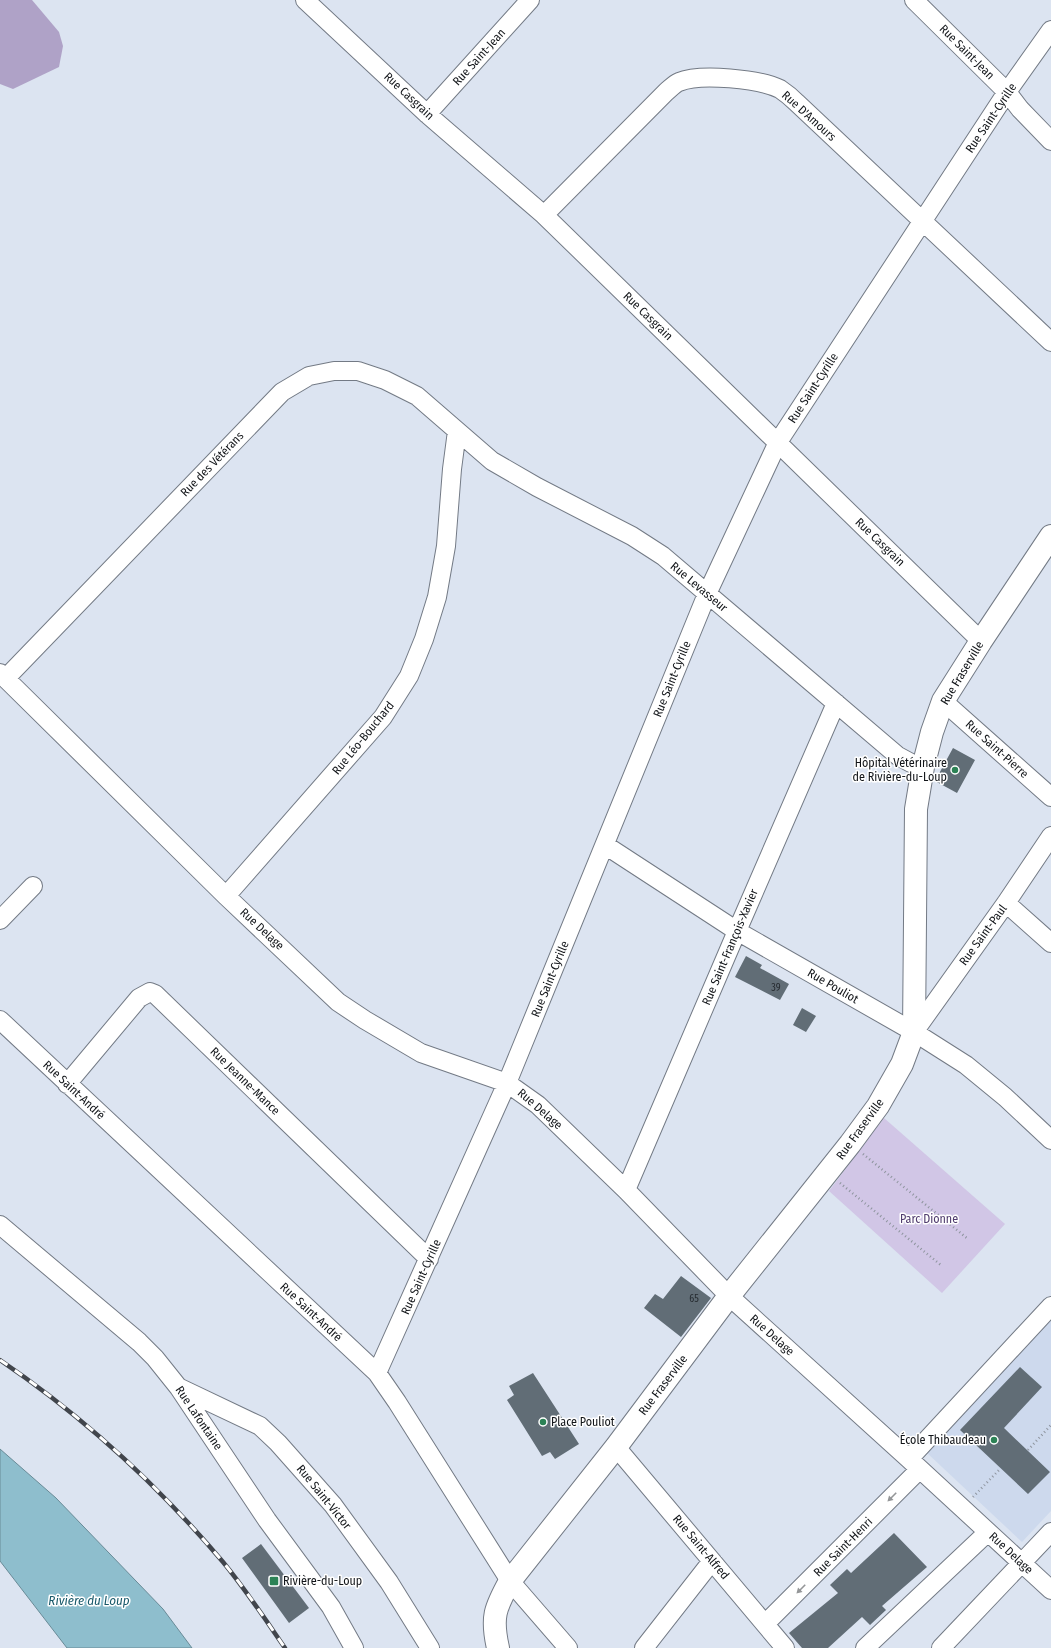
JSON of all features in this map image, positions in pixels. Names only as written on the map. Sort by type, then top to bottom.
[{"type":"main road","name":"Rue Fraserville","points":[[498,1648],[494,1631],[495,1612],[510,1581],[616,1447],[729,1296],[850,1144],[878,1106],[902,1064],[914,1032],[916,809],[923,767],[932,732],[943,701],[981,641],[1049,543]]},
{"type":"street","name":"Rue Saint-Jean","points":[[427,114],[530,0]]},
{"type":"street","name":"Rue Saint-Jean","points":[[914,0],[1007,92],[1020,109],[1051,141]]},
{"type":"street","name":"Rue Casgrain","points":[[309,1],[427,114],[544,215],[981,641]]},
{"type":"street","name":"Rue Saint-Cyrille","points":[[377,1373],[507,1083],[707,594],[778,442],[1007,92],[1051,30]]},
{"type":"street","name":"Rue D'Amours","points":[[544,215],[666,92],[678,83],[689,79],[738,79],[763,83],[780,90],[797,103],[1051,342]]},
{"type":"street","name":"Rue des Vétérans","points":[[3,676],[282,392],[309,376],[334,371],[358,371],[385,380],[417,396],[457,431]]},
{"type":"street","name":"Rue Levasseur","points":[[457,431],[492,461],[537,487],[632,536],[662,556],[898,756],[923,767]]},
{"type":"street","name":"Rue Léo-Bouchard","points":[[226,896],[383,717],[409,676],[424,639],[437,597],[446,546],[452,469],[457,431]]},
{"type":"street","name":"Rue Delage","points":[[3,676],[226,896],[338,1002],[364,1020],[421,1053],[507,1083],[538,1105],[626,1190],[729,1296],[915,1464],[1051,1590]]},
{"type":"street","name":"Rue Saint-Pierre","points":[[943,701],[1051,798]]},
{"type":"street","name":"Rue Saint-François-Xavier","points":[[626,1190],[836,703]]},
{"type":"street","name":"Rue Saint-Paul","points":[[914,1032],[1006,903],[1051,836]]},
{"type":"street","name":"Rue Pouliot","points":[[604,845],[737,931],[914,1032],[966,1065],[1005,1097],[1051,1140]]},
{"type":"street","points":[[0,920],[33,886]]},
{"type":"street","points":[[1006,903],[1051,943]]},
{"type":"street","name":"Rue Jeanne-Mance","points":[[67,1084],[139,998],[150,992],[155,994],[429,1259]]},
{"type":"street","name":"Rue Saint-André","points":[[0,1020],[377,1373],[397,1402],[510,1581],[568,1648]]},
{"type":"street","name":"Rue Lafontaine","points":[[0,1226],[155,1358],[179,1388],[267,1520],[330,1607],[354,1648]]},
{"type":"street","name":"Rue Saint-Henri","points":[[765,1624],[915,1464],[1051,1306]]},
{"type":"street","name":"Rue Saint-Victor","points":[[179,1388],[260,1426],[278,1443],[333,1505],[389,1582],[430,1648]]},
{"type":"street","name":"Rue Saint-Alfred","points":[[616,1447],[785,1648]]},
{"type":"street","points":[[865,1648],[988,1532]]},
{"type":"street","points":[[941,1648],[1051,1532]]},
{"type":"street","points":[[644,1648],[712,1561]]},
{"type":"path","points":[[850,1144],[968,1239]]},
{"type":"path","points":[[828,1173],[942,1266]]},
{"type":"path","points":[[1028,1450],[1051,1425]]},
{"type":"path","points":[[963,1508],[1000,1468]]},
{"type":"shaded area","points":[[0,0],[32,0],[59,32],[63,46],[59,67],[13,89],[0,84]]},
{"type":"shaded area","points":[[1051,1319],[1051,1511],[1022,1542],[926,1452]]},
{"type":"green space","name":"Parc Dionne","points":[[884,1118],[1005,1224],[942,1293],[829,1191]]},
{"type":"water","name":"Rivière du Loup","points":[[0,1449],[56,1498],[163,1609],[192,1648],[67,1648],[0,1561]]},
{"type":"building","name":"Hôpital Vétérinaire de Rivière-du-Loup","points":[[953,748],[975,760],[957,793],[935,781]]},
{"type":"building","points":[[746,956],[762,965],[760,968],[789,984],[780,1000],[735,977]]},
{"type":"building","points":[[802,1008],[816,1016],[806,1032],[793,1025]]},
{"type":"building","points":[[681,1276],[711,1298],[681,1337],[644,1308],[655,1294],[663,1299]]},
{"type":"building","name":"École Thibaudeau","points":[[1020,1367],[1042,1387],[1004,1428],[1050,1472],[1028,1494],[960,1430]]},
{"type":"building","name":"Place Pouliot","points":[[533,1373],[579,1444],[555,1459],[550,1452],[542,1456],[507,1400],[514,1395],[509,1386]]},
{"type":"building","points":[[894,1533],[927,1567],[882,1606],[886,1610],[870,1625],[862,1617],[828,1648],[802,1648],[789,1633],[838,1593],[830,1585],[847,1569],[851,1573]]},
{"type":"building","name":"Rivière-du-Loup","points":[[261,1544],[309,1608],[289,1623],[242,1558]]},
{"type":"railway","points":[[0,1360],[90,1428],[146,1479],[198,1533],[223,1562],[285,1648]]},
{"type":"place","name":"Hôpital Vétérinaire de Rivière-du-Loup","points":[[955,770]]},
{"type":"place","name":"Place Pouliot","points":[[543,1422]]},
{"type":"place","name":"École Thibaudeau","points":[[994,1440]]},
{"type":"place","name":"Rivière-du-Loup","points":[[274,1581]]}]
